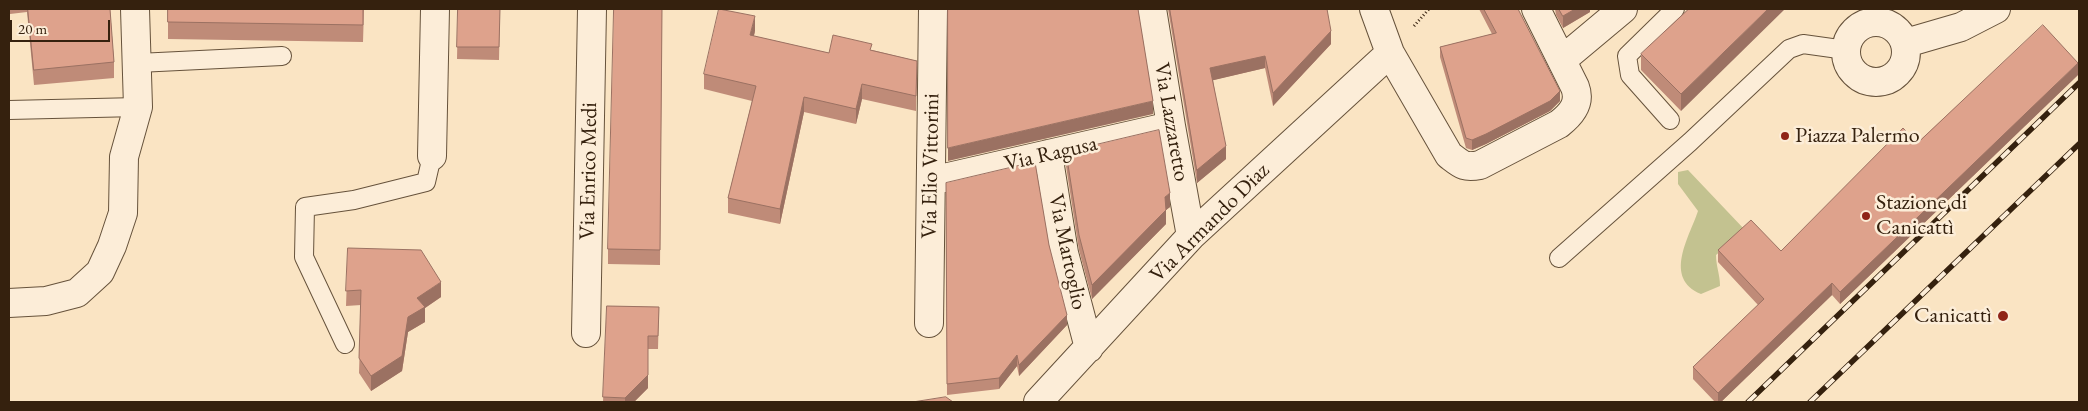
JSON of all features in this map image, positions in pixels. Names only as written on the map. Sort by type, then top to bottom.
[{"type":"street","points":[[9,303],[46,301],[77,293],[100,272],[123,213],[124,157],[138,107],[135,9]]},
{"type":"street","points":[[432,156],[435,9]]},
{"type":"street","name":"Via Enrico Medi","points":[[586,333],[592,9]]},
{"type":"street","name":"Via Elio Vittorini","points":[[929,323],[933,9]]},
{"type":"street","name":"Via Lazzaretto","points":[[1152,9],[1191,236]]},
{"type":"street","points":[[1374,9],[1390,53],[1449,155],[1462,166],[1480,165],[1559,124],[1569,116],[1577,101],[1578,94],[1536,9]]},
{"type":"street","points":[[1562,60],[1623,9]]},
{"type":"street","points":[[1906,43],[1961,27],[1996,9]]},
{"type":"street","points":[[1856,17],[1888,24],[1902,35],[1906,43],[1906,62],[1901,70],[1886,81],[1877,83],[1868,81],[1854,73],[1846,58],[1848,40],[1853,32],[1856,17]]},
{"type":"street","name":"Via Armando Diaz","points":[[1038,402],[1191,236],[1390,53]]},
{"type":"street","name":"Via Ragusa","points":[[931,181],[1171,126]]},
{"type":"street","name":"Via Martoglio","points":[[1048,154],[1064,253],[1089,348]]},
{"type":"lane","points":[[1670,120],[1630,75],[1627,56],[1675,9]]},
{"type":"lane","points":[[1559,258],[1690,142],[1789,49],[1803,44],[1846,50]]},
{"type":"lane","points":[[138,63],[282,56]]},
{"type":"lane","points":[[9,110],[138,107]]},
{"type":"lane","points":[[345,344],[304,257],[305,207],[354,200],[426,182],[432,156]]},
{"type":"shaded area","points":[[1688,170],[1745,230],[1716,255],[1720,286],[1701,294],[1690,287],[1683,278],[1681,268],[1685,245],[1698,211],[1678,184],[1678,172]]},
{"type":"building","points":[[28,9],[110,9],[114,62],[34,70]]},
{"type":"building","points":[[168,9],[363,9],[363,25],[168,22]]},
{"type":"building","points":[[458,9],[500,9],[499,47],[457,47]]},
{"type":"building","points":[[614,9],[662,9],[660,250],[608,249]]},
{"type":"building","points":[[719,9],[755,16],[750,35],[829,53],[833,35],[872,44],[870,50],[917,61],[916,96],[862,84],[856,109],[804,97],[780,209],[728,198],[756,86],[704,74]]},
{"type":"building","points":[[948,9],[1138,9],[1153,101],[948,148]]},
{"type":"building","points":[[1170,9],[1327,9],[1331,31],[1273,93],[1265,56],[1210,68],[1226,146],[1197,170]]},
{"type":"building","points":[[1484,9],[1518,9],[1560,91],[1550,101],[1472,140],[1466,138],[1440,47],[1496,33]]},
{"type":"building","points":[[1559,9],[1575,9],[1563,16]]},
{"type":"building","points":[[1689,9],[1768,9],[1681,94],[1641,54]]},
{"type":"building","points":[[2043,25],[2078,63],[1840,292],[1832,283],[1718,393],[1693,367],[1764,299],[1718,250],[1751,220],[1781,251],[1903,128],[1917,143]]},
{"type":"building","points":[[1159,130],[1170,193],[1165,197],[1166,210],[1092,285],[1079,235],[1066,152]]},
{"type":"building","points":[[1035,162],[1049,245],[1067,315],[1019,365],[1017,355],[999,378],[947,384],[946,183]]},
{"type":"building","points":[[348,248],[421,250],[441,282],[417,298],[425,307],[408,317],[402,356],[371,376],[359,358],[361,290],[346,291]]},
{"type":"building","points":[[607,306],[659,307],[658,336],[648,336],[648,375],[625,398],[603,397]]},
{"type":"building","points":[[946,397],[953,402],[913,402]]},
{"type":"railway","points":[[1748,402],[2079,83]]},
{"type":"railway","points":[[1810,402],[2079,144]]},
{"type":"place","name":"Piazza Palermo","points":[[1785,136]]},
{"type":"place","name":"Stazione di Canicattì","points":[[1866,216]]},
{"type":"place","name":"Canicattì","points":[[2003,316]]}]
